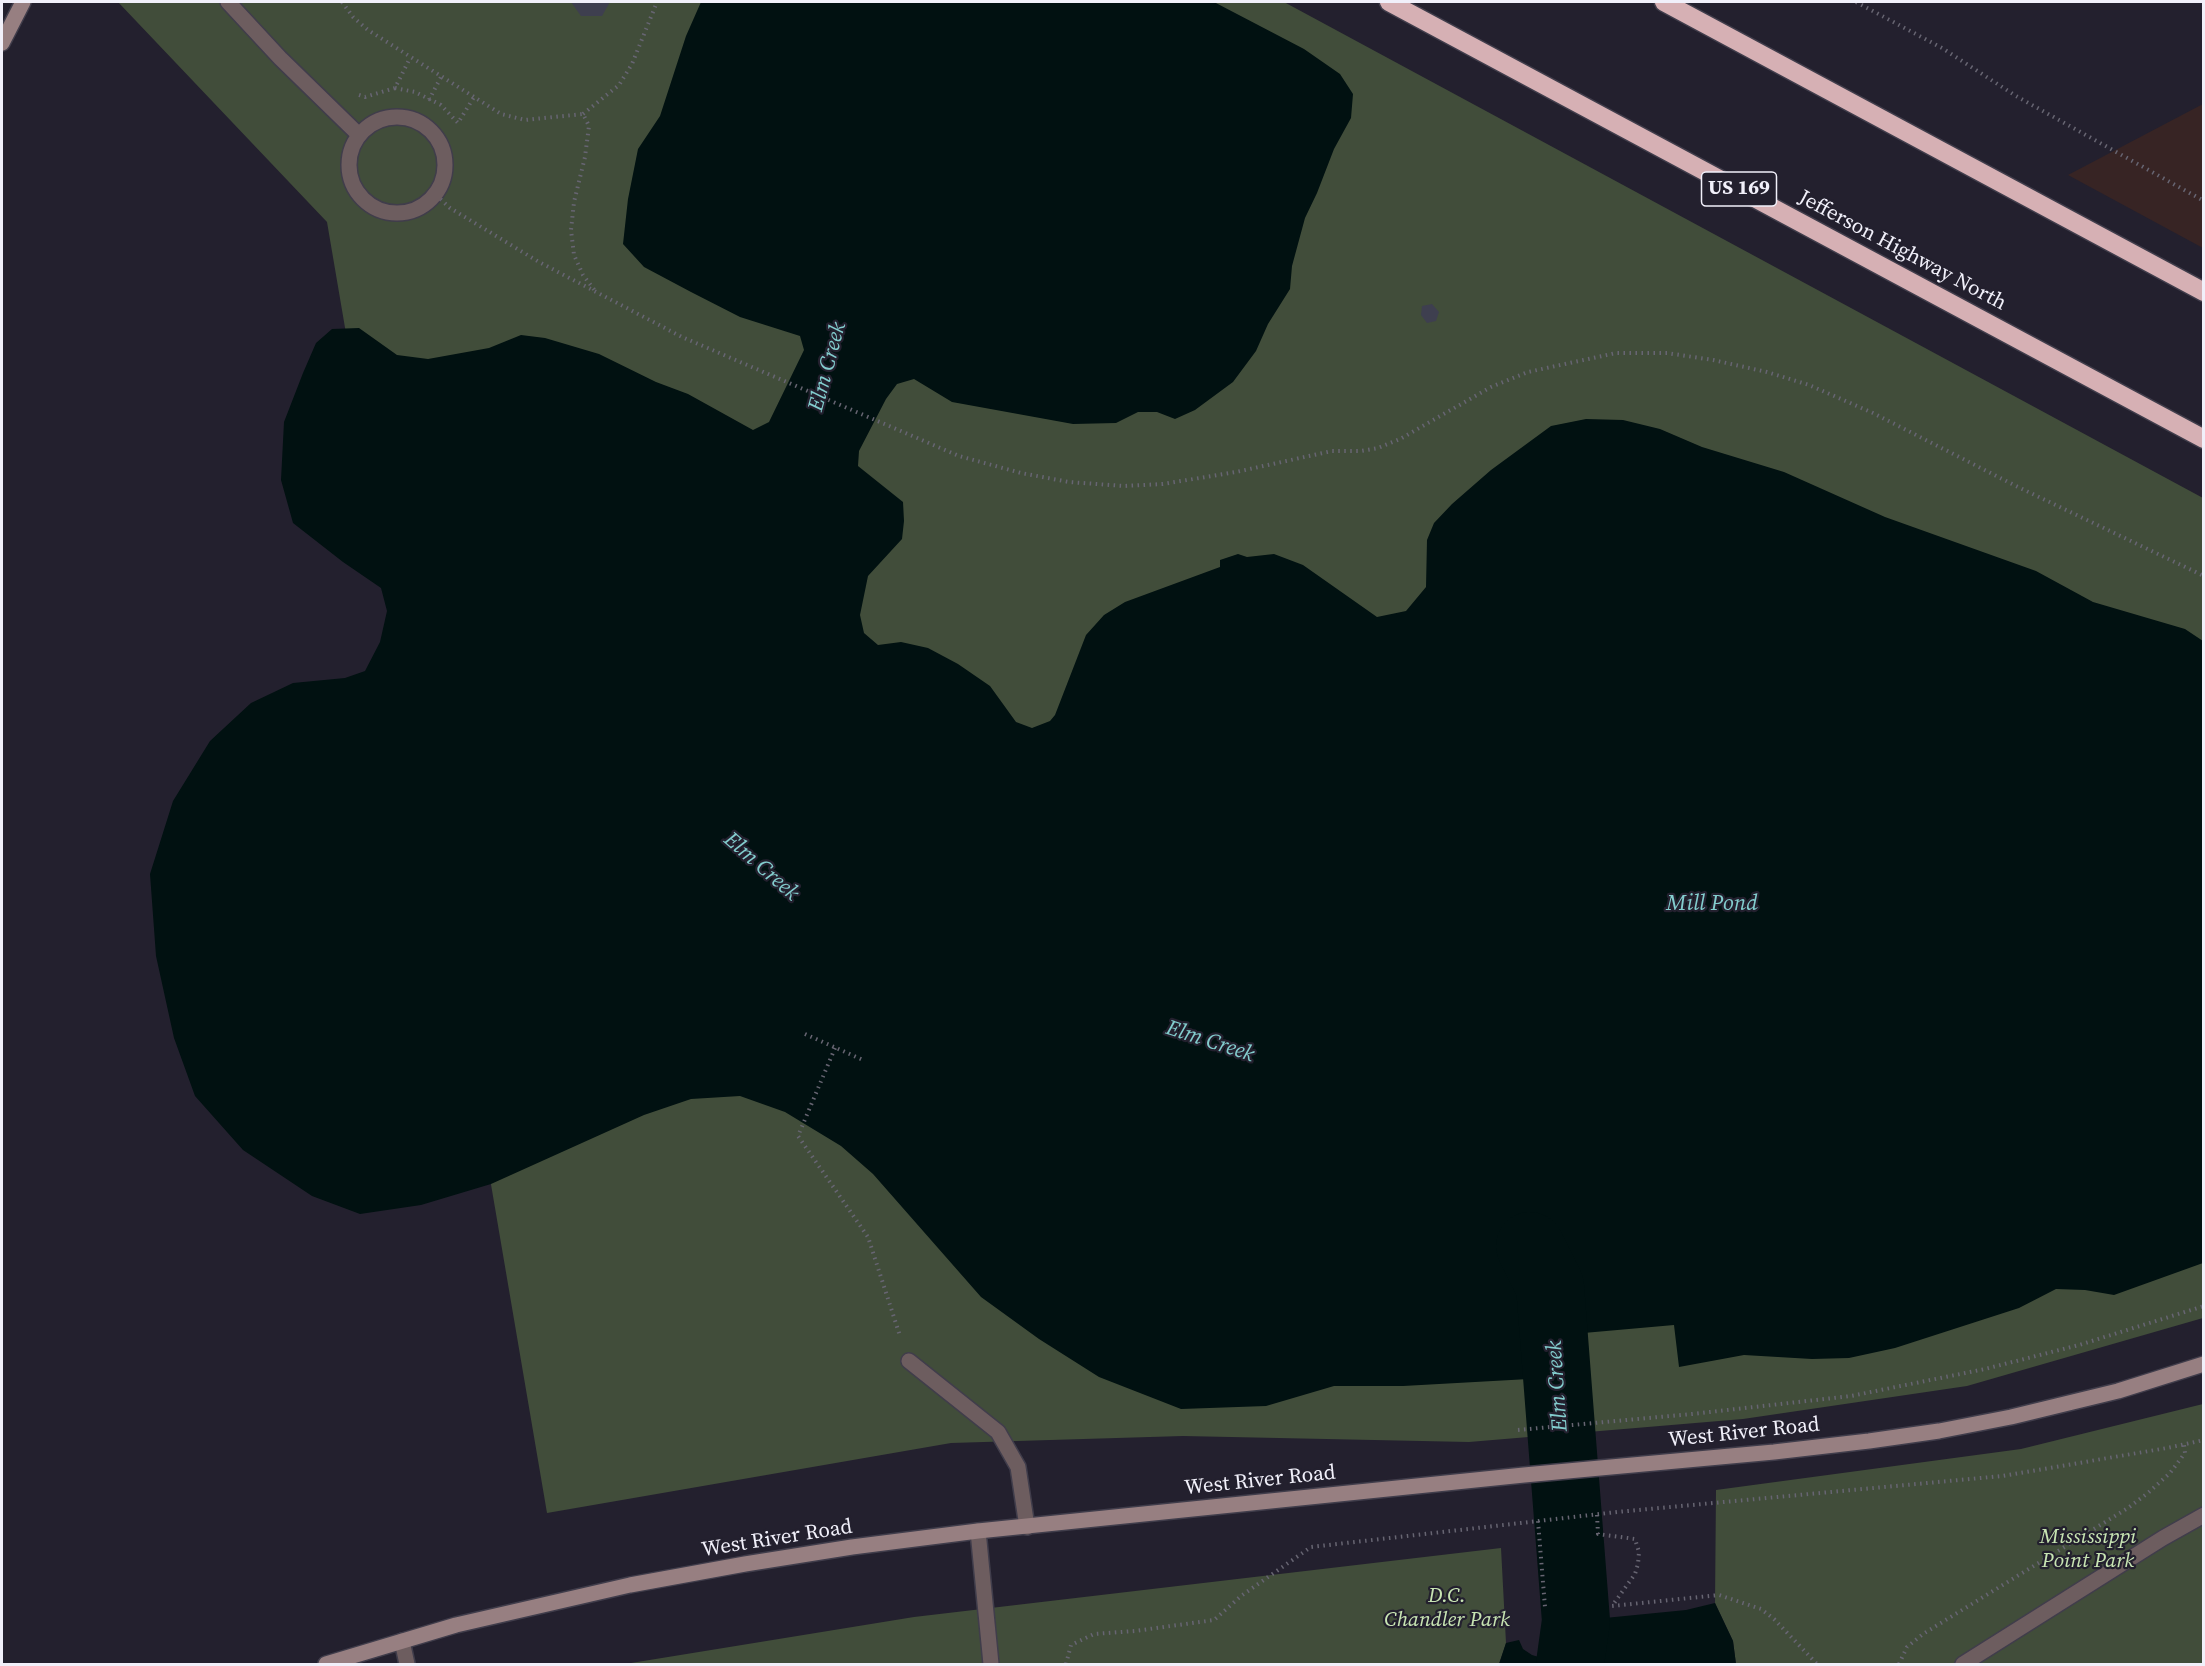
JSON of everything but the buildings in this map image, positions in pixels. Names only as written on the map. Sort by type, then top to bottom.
[{"type":"highway","name":"Jefferson Highway North","points":[[1389,2],[2204,439]]},
{"type":"highway","points":[[1664,2],[2204,292]]},
{"type":"street","points":[[2,43],[23,2]]},
{"type":"street","points":[[228,2],[280,58],[359,135]]},
{"type":"street","points":[[404,117],[420,122],[433,132],[442,147],[446,163],[444,180],[436,195],[411,212],[396,214],[381,211],[368,204],[357,193],[351,179],[349,164],[352,149],[359,135],[372,124],[387,118],[404,117]]},
{"type":"street","points":[[909,1361],[998,1432],[1018,1467],[1028,1527]]},
{"type":"street","name":"West River Road","points":[[326,1665],[456,1624],[630,1585],[809,1554],[978,1531],[1524,1475],[1774,1452],[1939,1431],[2011,1417],[2118,1391],[2204,1365]]},
{"type":"street","points":[[1963,1665],[2163,1538],[2204,1515]]},
{"type":"street","points":[[978,1531],[991,1665]]},
{"type":"street","points":[[402,1641],[407,1665]]},
{"type":"path","points":[[342,2],[353,17],[368,30],[410,58],[501,114],[525,120],[583,114],[619,85],[632,64],[657,2]]},
{"type":"path","points":[[1856,2],[1942,48],[2016,96],[2204,201]]},
{"type":"path","points":[[395,88],[410,58]]},
{"type":"path","points":[[429,100],[441,77]]},
{"type":"path","points":[[351,94],[365,96],[395,88],[415,92],[441,105],[458,123],[474,97]]},
{"type":"path","points":[[583,114],[589,126],[585,156],[574,202],[572,230],[574,255],[583,275],[598,295]]},
{"type":"path","points":[[436,195],[450,208],[539,262],[598,295],[682,337],[959,456],[1021,473],[1070,482],[1124,486],[1163,484],[1226,474],[1332,451],[1361,451],[1378,448],[1400,439],[1491,387],[1528,372],[1616,353],[1667,353],[1735,365],[1809,385],[1873,413],[1959,458],[2204,576]]},
{"type":"path","points":[[805,1034],[863,1060]]},
{"type":"path","points":[[835,1048],[798,1136],[868,1236],[909,1361]]},
{"type":"path","points":[[1518,1430],[1851,1396],[1985,1369],[2102,1338],[2204,1306]]},
{"type":"path","points":[[1066,1665],[1071,1645],[1094,1634],[1214,1620],[1241,1596],[1311,1547],[1525,1522],[2002,1476],[2204,1440]]},
{"type":"path","points":[[1899,1665],[1907,1647],[1923,1634],[2128,1508],[2148,1493],[2170,1473],[2185,1453],[2184,1445]]},
{"type":"path","points":[[1597,1515],[1598,1534],[1635,1539],[1639,1552],[1635,1575],[1612,1606],[1719,1595],[1761,1609],[1774,1619],[1816,1665]]},
{"type":"path","points":[[1538,1521],[1545,1607]]},
{"type":"shaded area","points":[[2203,104],[2203,248],[2068,175]]},
{"type":"green space","name":"Mill Pond","points":[[118,2],[1284,2],[2203,498],[2203,1318],[1967,1386],[1743,1419],[1469,1442],[1183,1436],[951,1443],[547,1513],[327,222]]},
{"type":"green space","name":"Mississippi Point Park","points":[[2203,1404],[2203,1664],[1736,1664],[1733,1641],[1715,1603],[1716,1490],[2021,1449]]},
{"type":"green space","name":"D.C. Chandler Park","points":[[1501,1548],[1506,1643],[1499,1664],[625,1664],[914,1617]]},
{"type":"water","name":"Mill Pond","points":[[701,2],[1214,2],[1304,49],[1340,74],[1353,94],[1351,118],[1334,149],[1305,218],[1292,266],[1290,289],[1268,324],[1256,351],[1233,382],[1195,410],[1175,419],[1157,412],[1138,412],[1116,423],[1073,424],[952,402],[914,379],[897,384],[886,399],[859,451],[858,466],[903,502],[904,521],[902,539],[868,576],[860,615],[864,633],[878,645],[901,642],[928,648],[958,664],[990,686],[1016,722],[1032,728],[1050,721],[1055,715],[1086,635],[1104,615],[1125,602],[1220,567],[1220,560],[1238,554],[1247,557],[1274,554],[1303,565],[1377,617],[1406,611],[1426,587],[1427,540],[1434,523],[1491,470],[1551,426],[1586,419],[1623,420],[1660,429],[1702,447],[1784,472],[1885,517],[2036,571],[2093,602],[2185,629],[2203,641],[2203,1263],[2114,1295],[2085,1290],[2056,1289],[2019,1308],[1895,1348],[1849,1358],[1812,1359],[1744,1355],[1679,1367],[1674,1325],[1527,1338],[1529,1379],[1403,1386],[1334,1386],[1266,1406],[1181,1409],[1099,1377],[1039,1339],[981,1297],[873,1174],[841,1146],[785,1112],[740,1096],[691,1099],[644,1115],[491,1184],[421,1205],[360,1214],[312,1196],[243,1150],[195,1096],[174,1038],[156,956],[150,874],[173,801],[210,741],[251,703],[293,683],[345,678],[365,671],[380,642],[387,611],[381,588],[293,523],[281,480],[284,422],[303,373],[316,343],[332,329],[359,328],[397,355],[428,359],[489,348],[521,335],[545,338],[599,354],[656,382],[688,394],[753,430],[769,422],[804,350],[800,336],[740,317],[691,292],[644,267],[623,244],[628,199],[638,149],[660,116],[686,36]]},
{"type":"water","points":[[1715,1603],[1733,1641],[1736,1664],[1499,1664],[1506,1643],[1519,1640],[1523,1649],[1542,1658],[1550,1652],[1555,1642],[1554,1623],[1686,1610]]},
{"type":"waterway","name":"Elm Creek","points":[[1530,1246],[1550,1286],[1576,1621],[1570,1664]]}]
